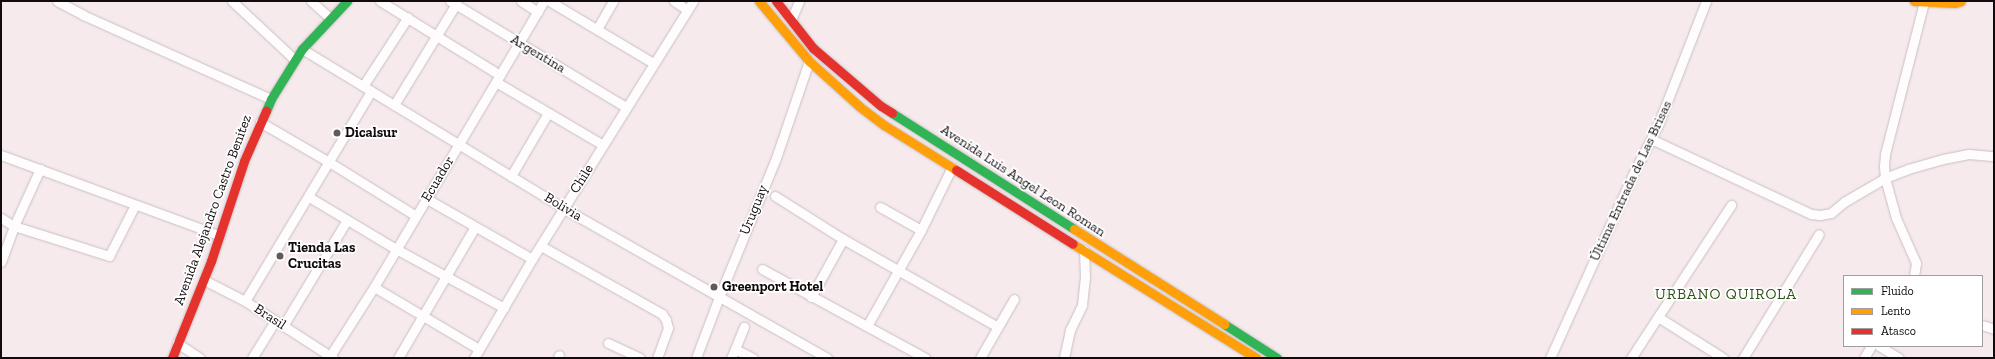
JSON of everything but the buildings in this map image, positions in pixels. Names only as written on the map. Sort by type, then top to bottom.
[{"type":"main road","name":"Avenida Alejandro Castro Benitez","points":[[172,358],[204,280],[244,161],[271,99],[302,49],[347,1]]},
{"type":"main road","name":"Avenida Luis Angel Leon Roman","points":[[759,1],[810,61],[860,107],[884,125],[1256,358]]},
{"type":"main road","name":"Avenida Luis Angel Leon Roman","points":[[776,1],[813,48],[881,106],[1277,358]]},
{"type":"main road","points":[[1914,1],[1955,3],[1961,1]]},
{"type":"main road","points":[[1034,219],[1048,221],[1070,235],[1074,232],[1072,228]]},
{"type":"main road","points":[[1084,250],[1090,240]]},
{"type":"main road","points":[[1100,260],[1098,256],[1103,254],[1133,272],[1150,278]]},
{"type":"street","points":[[57,1],[84,15],[271,99]]},
{"type":"street","points":[[232,1],[295,60]]},
{"type":"street","points":[[311,1],[330,18]]},
{"type":"street","points":[[380,1],[437,35],[548,113],[603,145]]},
{"type":"street","points":[[520,1],[538,12]]},
{"type":"street","name":"Ecuador","points":[[333,358],[544,1]]},
{"type":"street","points":[[549,1],[653,63]]},
{"type":"street","points":[[598,30],[613,1]]},
{"type":"street","points":[[674,1],[686,9]]},
{"type":"street","name":"Chile","points":[[474,358],[532,259],[686,9],[693,1]]},
{"type":"street","points":[[791,20],[799,1]]},
{"type":"street","name":"Última Entrada de Las Brisas","points":[[1550,358],[1632,176],[1658,125],[1706,1]]},
{"type":"street","points":[[1914,275],[1916,263],[1896,218],[1886,178],[1886,154],[1924,2]]},
{"type":"street","points":[[394,105],[437,35],[453,3]]},
{"type":"street","name":"Argentina","points":[[453,3],[521,42],[626,107]]},
{"type":"street","points":[[245,301],[329,162],[367,89],[408,17]]},
{"type":"street","name":"Bolivia","points":[[302,49],[564,208],[827,358]]},
{"type":"street","name":"Uruguay","points":[[696,358],[718,297],[776,158],[810,61]]},
{"type":"street","points":[[510,176],[548,113]]},
{"type":"street","points":[[260,122],[329,162],[416,216]]},
{"type":"street","points":[[1651,139],[1811,214],[1820,215],[1831,213],[1844,202],[1886,178],[1943,159],[1969,154],[1994,156]]},
{"type":"street","points":[[1,155],[219,235]]},
{"type":"street","points":[[867,326],[920,230],[952,167]]},
{"type":"street","points":[[1,262],[14,226],[40,169]]},
{"type":"street","points":[[775,196],[843,239],[998,327]]},
{"type":"street","points":[[308,197],[396,250],[504,308]]},
{"type":"street","points":[[426,199],[532,259]]},
{"type":"street","points":[[1,218],[14,226],[110,256],[135,205]]},
{"type":"street","points":[[1631,358],[1731,205]]},
{"type":"street","points":[[880,207],[920,230]]},
{"type":"street","points":[[252,358],[279,324],[347,220]]},
{"type":"street","points":[[398,358],[475,227]]},
{"type":"street","points":[[1743,358],[1819,234]]},
{"type":"street","points":[[811,296],[843,239]]},
{"type":"street","points":[[541,246],[567,259],[662,314],[666,320],[668,328],[657,358]]},
{"type":"street","points":[[1064,358],[1070,330],[1082,305],[1085,278],[1084,250]]},
{"type":"street","points":[[762,269],[925,358]]},
{"type":"street","name":"Brasil","points":[[204,280],[245,301],[333,358]]},
{"type":"street","points":[[374,287],[479,349]]},
{"type":"street","points":[[980,358],[1014,299]]},
{"type":"street","points":[[1658,317],[1723,358]]},
{"type":"street","points":[[1983,325],[1994,329]]},
{"type":"street","points":[[731,358],[744,327]]},
{"type":"street","points":[[177,343],[200,358]]},
{"type":"street","points":[[608,343],[640,358]]},
{"type":"street","points":[[1864,358],[1870,347]]},
{"type":"street","points":[[1881,347],[1899,358]]},
{"type":"street","points":[[735,349],[753,358]]},
{"type":"traffic: fast","points":[[266,111],[271,99],[302,49],[347,1]]},
{"type":"traffic: fast","points":[[892,113],[1074,229]]},
{"type":"traffic: fast","points":[[1224,324],[1277,358]]},
{"type":"traffic: slow","points":[[759,1],[809,61],[860,107],[884,125],[956,170]]},
{"type":"traffic: slow","points":[[1914,1],[1955,3],[1961,1]]},
{"type":"traffic: slow","points":[[1074,229],[1224,324]]},
{"type":"traffic: slow","points":[[1073,244],[1256,358]]},
{"type":"traffic: jam","points":[[776,1],[813,48],[881,106],[892,113]]},
{"type":"traffic: jam","points":[[172,358],[211,261],[244,161],[266,111]]},
{"type":"traffic: jam","points":[[956,170],[1073,244]]},
{"type":"place","name":"Dicalsur","points":[[337,133]]},
{"type":"place","name":"Tienda Las Crucitas","points":[[280,256]]},
{"type":"place","name":"Greenport Hotel","points":[[714,287]]},
{"type":"district","name":"URBANO QUIROLA","points":[[1726,295]]}]
